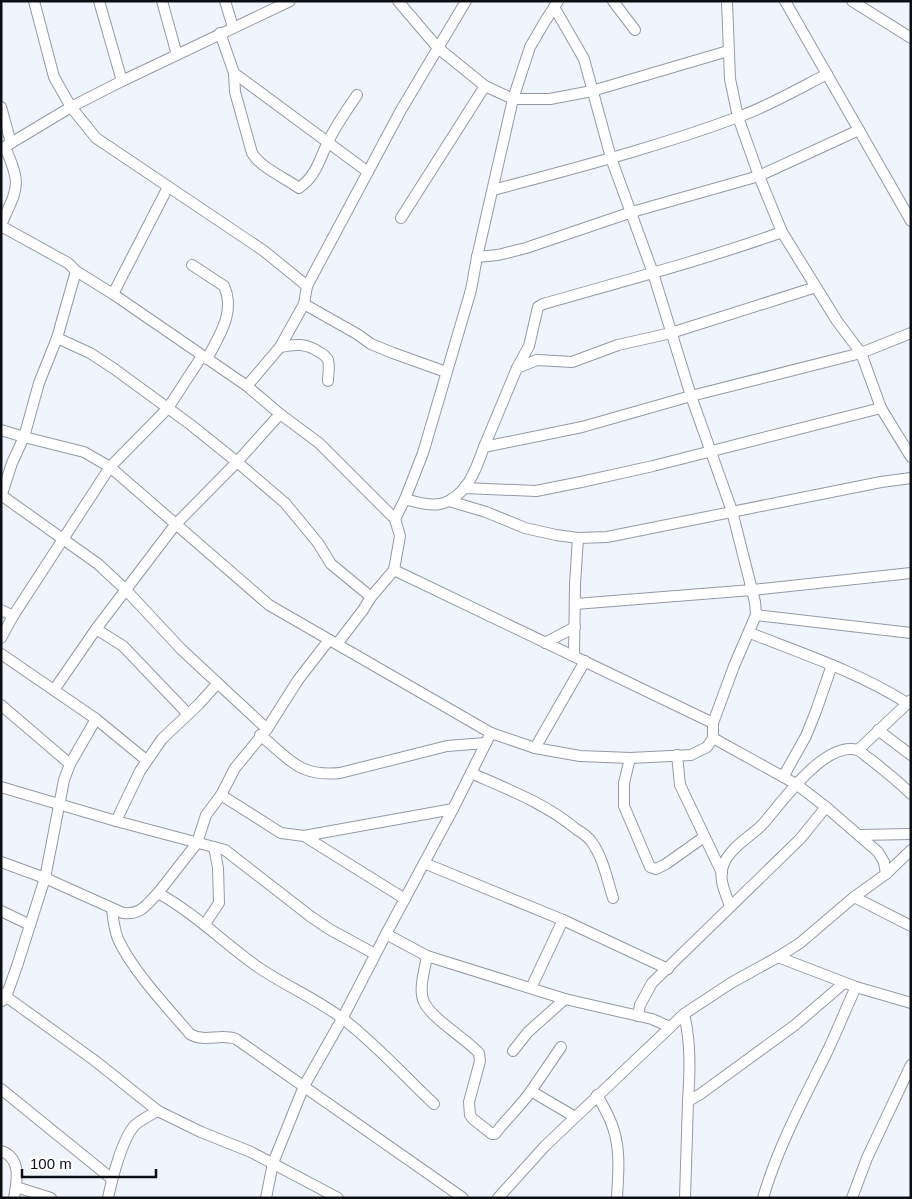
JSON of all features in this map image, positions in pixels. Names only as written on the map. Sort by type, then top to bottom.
[{"type":"street","points":[[34,1],[54,76],[71,108],[96,138],[264,251],[308,286]]},
{"type":"street","points":[[99,1],[122,80]]},
{"type":"street","points":[[162,1],[177,55]]},
{"type":"street","points":[[226,1],[233,27]]},
{"type":"street","points":[[6,146],[122,80],[290,1]]},
{"type":"street","points":[[398,1],[438,48],[485,86],[512,99],[550,99],[592,90],[728,51]]},
{"type":"street","points":[[247,386],[280,347],[304,304],[308,286],[401,110],[466,1]]},
{"type":"street","points":[[613,1],[635,30]]},
{"type":"street","points":[[727,1],[730,79],[738,117],[759,176],[782,232],[816,287],[861,353],[880,408],[911,457]]},
{"type":"street","points":[[785,1],[911,221]]},
{"type":"street","points":[[852,1],[911,38]]},
{"type":"street","points":[[1,430],[84,452],[110,467],[269,605],[491,733],[535,748],[580,756],[630,758],[691,755],[707,747],[713,738],[712,723],[756,615],[752,590],[732,511],[670,333],[653,273],[612,158],[584,59],[556,4]]},
{"type":"street","points":[[395,519],[424,452],[471,290],[512,99],[530,47],[556,4]]},
{"type":"street","points":[[220,33],[234,73],[235,92],[255,158],[299,188],[306,183],[320,163],[328,142],[357,94]]},
{"type":"street","points":[[234,73],[368,172]]},
{"type":"street","points":[[493,190],[612,158],[738,117],[786,96],[827,74]]},
{"type":"street","points":[[401,218],[485,86]]},
{"type":"street","points":[[1,107],[6,146],[17,186],[1,226],[68,263],[76,271],[113,294],[247,386],[319,443],[395,519],[400,536],[394,570],[371,597],[363,610],[298,680],[264,732],[235,768],[221,795],[206,815],[198,843],[144,908],[132,914],[123,913],[45,878],[1,862]]},
{"type":"street","points":[[477,257],[498,255],[526,248],[632,212],[759,176],[858,130]]},
{"type":"street","points":[[113,294],[168,188]]},
{"type":"street","points":[[405,499],[421,503],[438,504],[458,496],[464,488],[476,469],[529,346],[538,308],[543,304],[653,273],[782,232]]},
{"type":"street","points":[[1,638],[13,616],[110,467],[168,408],[205,357],[227,318],[228,300],[224,286],[192,265]]},
{"type":"street","points":[[76,271],[57,338],[2,496],[98,564],[126,590],[181,649],[264,732],[289,761],[307,772],[340,774],[447,746],[486,743]]},
{"type":"street","points":[[518,368],[537,360],[572,362],[618,345],[670,333],[816,287]]},
{"type":"street","points":[[304,304],[371,344],[446,372]]},
{"type":"street","points":[[290,328],[303,344],[326,357],[329,368],[328,381]]},
{"type":"street","points":[[484,447],[582,427],[691,396],[861,353],[911,333]]},
{"type":"street","points":[[57,338],[99,359],[168,408],[237,462],[285,503],[318,543],[332,564],[371,597]]},
{"type":"street","points":[[280,347],[303,344]]},
{"type":"street","points":[[464,488],[536,491],[644,468],[880,408]]},
{"type":"street","points":[[54,690],[96,629],[175,525],[237,462],[280,414]]},
{"type":"street","points":[[449,501],[486,512],[524,528],[578,538],[607,537],[880,482],[911,478]]},
{"type":"street","points":[[574,656],[575,570],[578,538]]},
{"type":"street","points":[[394,570],[712,723]]},
{"type":"street","points":[[575,604],[752,590],[911,573]]},
{"type":"street","points":[[1,610],[13,616]]},
{"type":"street","points":[[756,615],[911,633]]},
{"type":"street","points":[[545,643],[575,627]]},
{"type":"street","points":[[96,629],[123,646],[188,714]]},
{"type":"street","points":[[750,632],[832,665],[909,702],[858,750]]},
{"type":"street","points":[[1,654],[96,719],[146,760]]},
{"type":"street","points":[[535,748],[585,661]]},
{"type":"street","points":[[783,777],[806,736],[832,665]]},
{"type":"street","points":[[116,821],[146,760],[162,739],[217,684]]},
{"type":"street","points":[[1,705],[70,764]]},
{"type":"street","points":[[96,719],[70,764],[61,788],[60,804],[45,878],[3,997],[72,1043],[158,1111],[251,1152],[338,1198]]},
{"type":"street","points":[[878,730],[911,755]]},
{"type":"street","points":[[266,1198],[273,1163],[304,1086],[424,864],[491,733]]},
{"type":"street","points":[[713,738],[796,784],[826,807],[878,852],[884,862],[886,874]]},
{"type":"street","points":[[730,906],[723,885],[722,873],[725,862],[738,846],[761,825],[796,784],[833,754],[840,751],[858,750],[892,776],[911,794]]},
{"type":"street","points":[[677,755],[680,785],[722,873]]},
{"type":"street","points":[[630,758],[624,783],[624,806],[650,866],[656,869],[666,864],[704,837]]},
{"type":"street","points":[[471,773],[549,810],[590,840],[602,862],[613,898]]},
{"type":"street","points":[[1,787],[116,821],[225,850],[329,929],[375,954]]},
{"type":"street","points":[[221,795],[281,833],[304,836],[453,809]]},
{"type":"street","points":[[638,1016],[644,995],[652,983],[800,839],[826,807]]},
{"type":"street","points":[[859,835],[911,834]]},
{"type":"street","points":[[304,836],[405,899]]},
{"type":"street","points":[[205,924],[219,903],[218,868],[214,847]]},
{"type":"street","points":[[498,1198],[545,1146],[684,1014],[731,983],[800,943],[854,897],[886,874],[911,850]]},
{"type":"street","points":[[424,864],[563,920],[668,969]]},
{"type":"street","points":[[158,893],[205,924],[255,965],[342,1018],[416,1085],[434,1104]]},
{"type":"street","points":[[854,897],[911,926]]},
{"type":"street","points":[[112,909],[118,939],[126,953],[152,989],[190,1034],[196,1038],[204,1039],[227,1036],[236,1039],[463,1198]]},
{"type":"street","points":[[1,911],[30,925]]},
{"type":"street","points":[[531,988],[563,920]]},
{"type":"street","points":[[386,934],[427,956],[565,999],[652,1019],[670,1027]]},
{"type":"street","points":[[427,956],[422,988],[424,1002],[432,1013],[478,1053],[480,1061],[469,1102],[470,1115],[492,1134],[495,1134],[507,1117],[521,1105],[561,1047]]},
{"type":"street","points":[[778,957],[844,983],[911,1003]]},
{"type":"street","points":[[688,1101],[796,1025],[844,983]]},
{"type":"street","points":[[763,1198],[770,1172],[782,1144],[804,1095],[828,1050],[856,987]]},
{"type":"street","points":[[513,1051],[528,1032],[565,999]]},
{"type":"street","points":[[684,1014],[689,1034],[690,1049],[684,1198]]},
{"type":"street","points":[[852,1198],[867,1158],[911,1065]]},
{"type":"street","points":[[1,1089],[112,1179]]},
{"type":"street","points":[[531,1091],[575,1117]]},
{"type":"street","points":[[597,1095],[610,1118],[616,1138],[618,1166],[617,1198]]},
{"type":"street","points":[[108,1198],[122,1149],[133,1127],[144,1118],[158,1111]]},
{"type":"street","points":[[1,1151],[11,1156],[16,1162],[14,1198]]},
{"type":"street","points":[[16,1187],[51,1198]]}]
